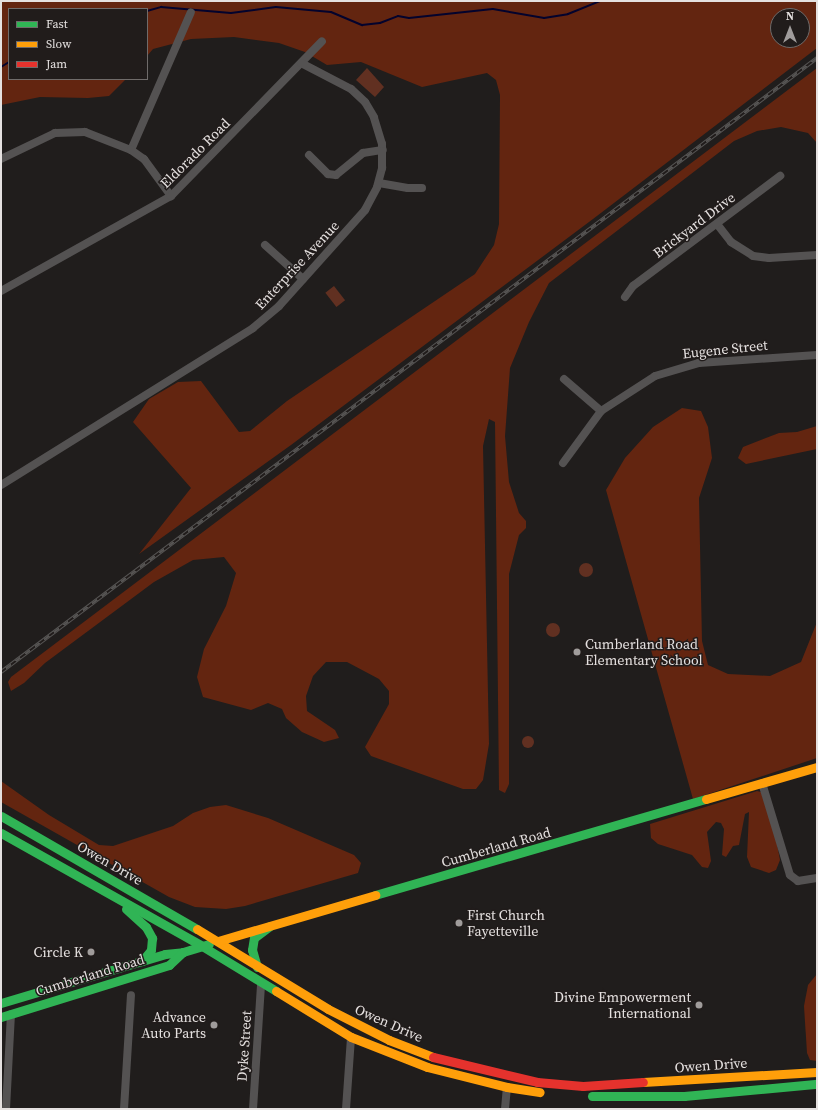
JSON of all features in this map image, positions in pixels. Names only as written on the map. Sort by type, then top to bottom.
[{"type":"main road","name":"Cumberland Road","points":[[1,1003],[166,954],[183,952],[817,767]]},
{"type":"main road","name":"Owen Drive","points":[[1,816],[218,941],[257,967],[354,1023],[410,1049],[440,1060],[537,1082],[600,1086],[817,1072]]},
{"type":"main road","name":"Owen Drive","points":[[1,833],[202,946],[261,984],[351,1037],[427,1067],[507,1087],[588,1096],[668,1096],[817,1084]]},
{"type":"main road","points":[[108,892],[146,927],[152,938],[151,950],[142,961]]},
{"type":"main road","points":[[257,967],[252,950],[254,938],[270,926]]},
{"type":"main road","name":"Cumberland Road","points":[[1,1017],[169,965],[183,952]]},
{"type":"main road","points":[[668,1096],[673,1088],[748,1082],[753,1076]]},
{"type":"main road","points":[[588,1096],[606,1092],[659,1090],[666,1082]]},
{"type":"street","points":[[131,150],[191,12]]},
{"type":"street","name":"Eldorado Road","points":[[1,291],[171,196],[322,41]]},
{"type":"street","name":"Enterprise Avenue","points":[[1,485],[253,328],[279,306],[365,210],[379,183],[383,150],[374,117],[360,96],[301,63]]},
{"type":"street","points":[[1,159],[46,136],[65,131],[93,134],[131,150],[151,166],[171,196]]},
{"type":"street","points":[[309,155],[328,174],[336,175],[362,153],[383,150]]},
{"type":"street","name":"Brickyard Drive","points":[[625,297],[633,286],[780,176]]},
{"type":"street","points":[[379,183],[408,188],[422,188]]},
{"type":"street","points":[[717,224],[731,242],[753,256],[769,258],[817,256]]},
{"type":"street","points":[[265,245],[303,279]]},
{"type":"street","name":"Eugene Street","points":[[601,411],[655,376],[684,366],[817,354]]},
{"type":"street","points":[[563,463],[601,411],[564,379]]},
{"type":"street","points":[[762,783],[790,875],[798,881],[817,878]]},
{"type":"street","name":"Dyke Street","points":[[253,1109],[261,984]]},
{"type":"street","points":[[124,1109],[131,995]]},
{"type":"street","points":[[6,1109],[11,1014]]},
{"type":"street","points":[[346,1109],[351,1037]]},
{"type":"street","points":[[505,1109],[507,1087]]},
{"type":"shaded area","points":[[1,1],[817,1],[817,48],[593,219],[291,445],[139,554],[191,488],[133,422],[149,399],[178,382],[201,381],[239,432],[250,431],[287,401],[475,274],[494,245],[499,224],[500,95],[496,80],[487,73],[422,87],[361,62],[327,65],[305,52],[279,43],[234,37],[191,39],[153,49],[148,55],[148,8],[8,8],[8,80],[125,80],[109,96],[88,98],[40,97],[1,105]]},
{"type":"shaded area","points":[[367,68],[384,87],[375,97],[356,80]]},
{"type":"shaded area","points":[[817,68],[817,143],[808,133],[781,127],[757,131],[734,141],[549,283],[529,322],[510,368],[505,436],[509,482],[519,513],[526,521],[526,528],[519,535],[509,574],[509,784],[505,793],[499,790],[495,422],[489,419],[483,446],[489,744],[483,780],[476,789],[463,789],[371,756],[365,747],[389,704],[389,691],[379,679],[347,662],[326,662],[313,676],[306,696],[307,711],[335,730],[339,738],[324,742],[302,732],[286,718],[282,709],[268,703],[251,710],[203,697],[197,677],[204,649],[226,606],[236,573],[224,557],[193,560],[154,582],[45,663],[24,683],[11,691],[8,682],[11,677]]},
{"type":"shaded area","points":[[334,286],[345,300],[336,307],[325,293]]},
{"type":"shaded area","points":[[682,408],[701,411],[708,427],[712,458],[699,498],[702,641],[708,665],[728,674],[770,676],[801,662],[817,622],[817,758],[693,799],[606,490],[625,458],[653,427]]},
{"type":"shaded area","points":[[817,426],[817,449],[746,464],[738,458],[743,447],[779,433],[797,432]]},
{"type":"shaded area","points":[[583,563],[589,563],[593,567],[593,573],[589,577],[583,577],[579,573],[579,567]]},
{"type":"shaded area","points":[[553,623],[558,625],[560,630],[558,635],[553,637],[548,635],[546,630],[548,625]]},
{"type":"shaded area","points":[[526,736],[530,736],[534,742],[530,748],[526,748],[522,744],[522,740]]},
{"type":"shaded area","points":[[1,781],[49,815],[99,845],[113,846],[173,826],[193,813],[210,807],[226,805],[268,818],[354,855],[361,863],[358,873],[245,906],[226,909],[195,907],[169,897],[1,802]]},
{"type":"shaded area","points":[[757,791],[761,792],[776,839],[780,860],[776,870],[769,873],[751,867],[747,857],[749,812],[745,814],[739,845],[733,846],[726,857],[722,855],[724,829],[721,823],[716,822],[707,832],[711,861],[708,868],[702,867],[692,855],[658,844],[651,838],[650,824]]},
{"type":"shaded area","points":[[817,974],[817,1061],[810,1060],[807,1053],[804,1006],[808,985]]},
{"type":"waterway","points":[[148,11],[161,7],[231,13],[276,7],[331,12],[362,25],[380,23],[398,16],[409,18],[493,9],[544,18],[568,14],[600,1]]},
{"type":"waterway","points":[[1,67],[8,63]]},
{"type":"railway","points":[[1,672],[817,58]]},
{"type":"traffic: fast","points":[[375,895],[706,799]]},
{"type":"traffic: fast","points":[[1,816],[197,929]]},
{"type":"traffic: fast","points":[[1,833],[202,946],[276,991]]},
{"type":"traffic: fast","points":[[126,909],[146,927],[152,938],[151,950],[142,961]]},
{"type":"traffic: fast","points":[[257,967],[252,950],[254,938],[270,926]]},
{"type":"traffic: fast","points":[[1,1003],[165,954],[183,952],[209,944]]},
{"type":"traffic: fast","points":[[1,1017],[169,965],[183,952]]},
{"type":"traffic: fast","points":[[592,1096],[684,1096],[817,1084]]},
{"type":"traffic: slow","points":[[706,799],[817,767]]},
{"type":"traffic: slow","points":[[218,941],[375,895]]},
{"type":"traffic: slow","points":[[197,929],[328,1009],[389,1040],[433,1057]]},
{"type":"traffic: slow","points":[[276,991],[351,1037],[427,1067],[507,1087],[540,1092]]},
{"type":"traffic: slow","points":[[643,1082],[817,1072]]},
{"type":"traffic: jam","points":[[433,1057],[537,1082],[583,1086],[643,1082]]},
{"type":"place","name":"Cumberland Road Elementary School","points":[[577,652]]},
{"type":"place","name":"First Church Fayetteville","points":[[459,923]]},
{"type":"place","name":"Circle K","points":[[91,952]]},
{"type":"place","name":"Divine Empowerment International","points":[[699,1005]]},
{"type":"place","name":"Advance Auto Parts","points":[[214,1025]]}]
